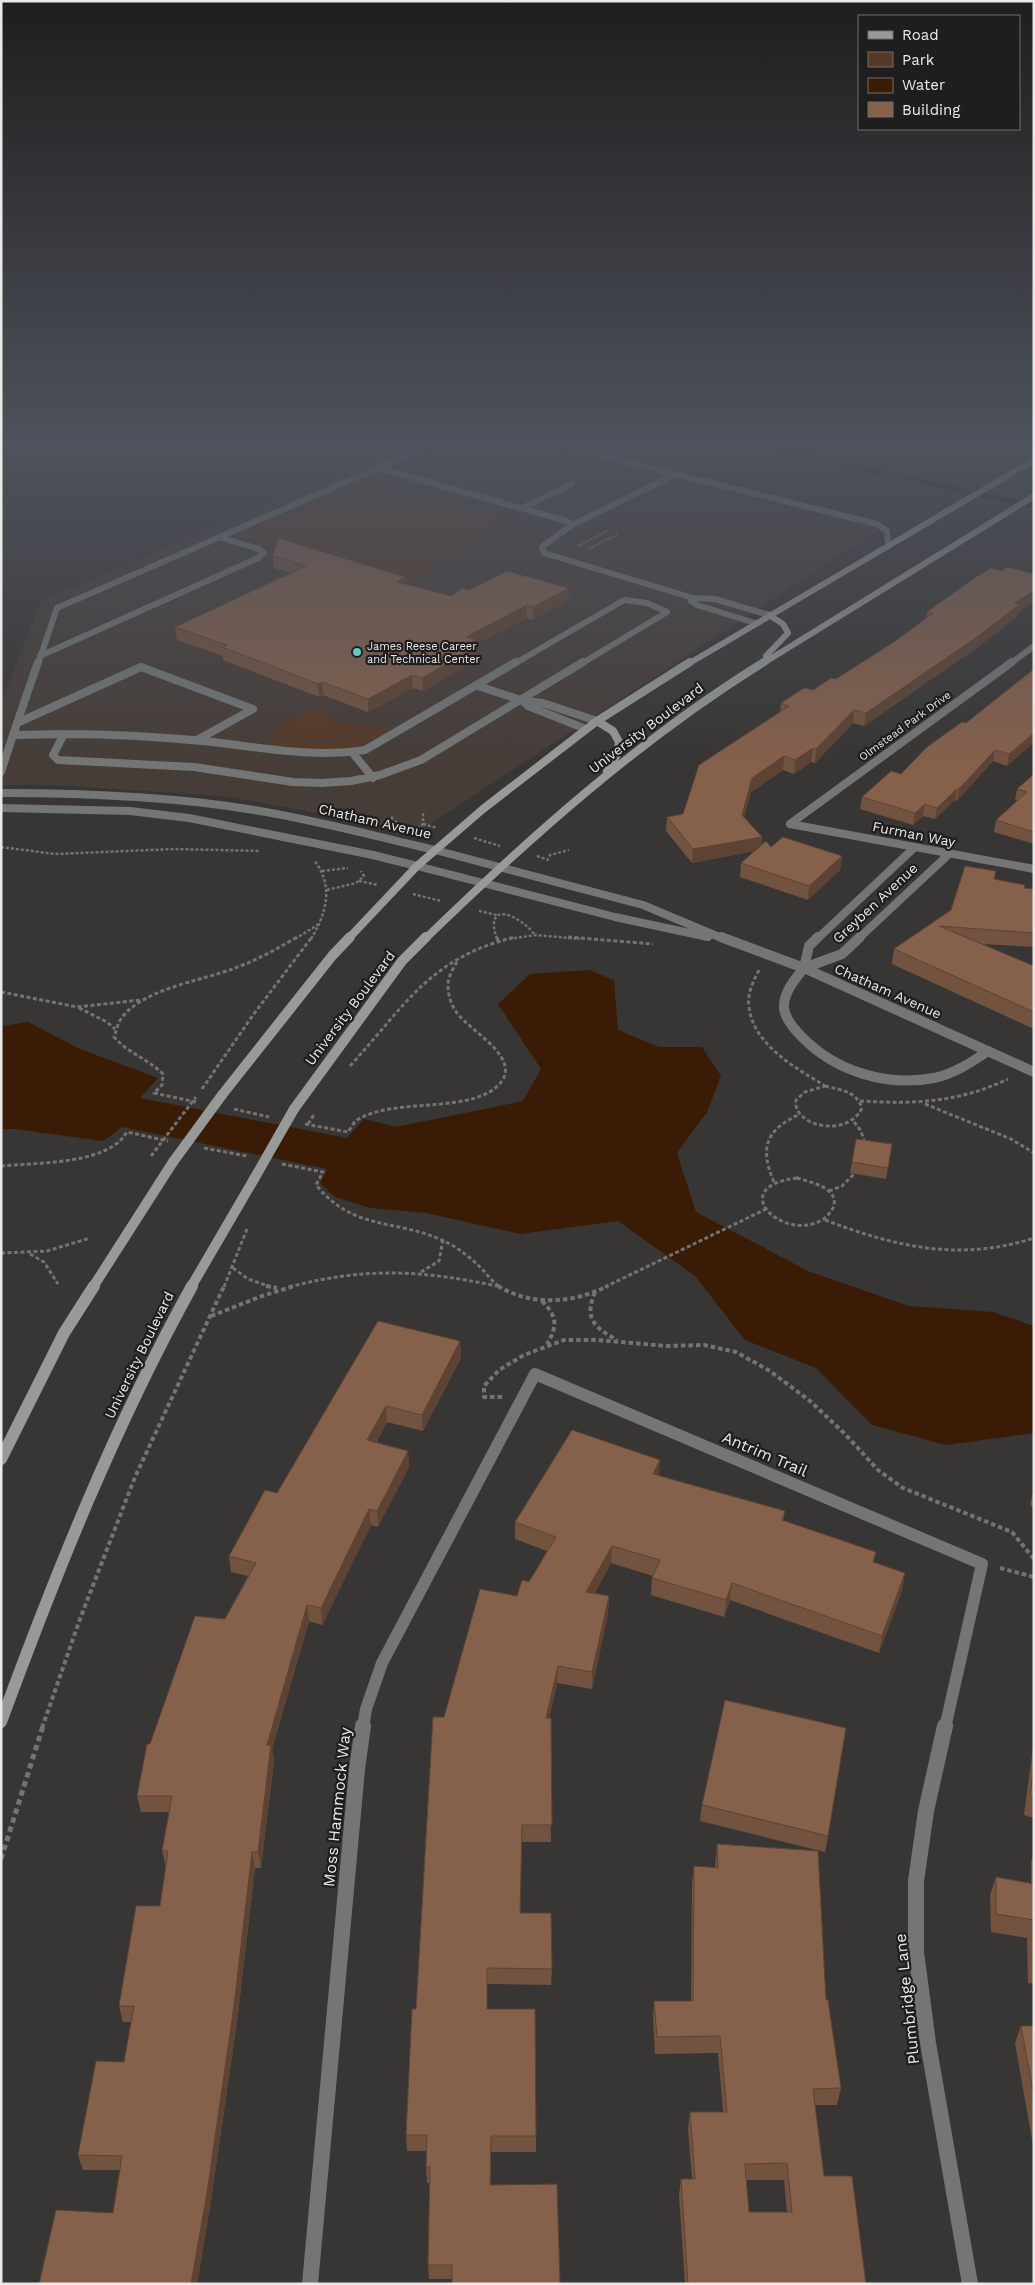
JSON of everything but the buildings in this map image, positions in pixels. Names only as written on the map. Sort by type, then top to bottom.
[{"type":"main road","name":"University Boulevard","points":[[1,1459],[64,1333],[173,1162],[222,1095],[332,956],[417,866],[455,833],[597,721],[695,658],[875,553]]},
{"type":"main road","name":"University Boulevard","points":[[1,1722],[54,1580],[110,1449],[184,1300],[294,1109],[402,962],[457,906],[500,866],[603,778],[673,723],[747,673],[941,553]]},
{"type":"main road","points":[[747,673],[786,637],[787,628],[784,623],[769,615]]},
{"type":"main road","points":[[597,721],[614,731],[620,741],[618,753],[603,778]]},
{"type":"street","points":[[1,772],[57,608],[183,553]]},
{"type":"street","points":[[40,656],[258,558],[264,553]]},
{"type":"street","points":[[544,553],[693,598],[715,599],[769,615]]},
{"type":"street","points":[[693,598],[691,601],[697,605],[755,623]]},
{"type":"street","points":[[13,735],[64,734],[196,740],[316,754],[352,752],[374,746],[624,600],[632,600],[666,610],[666,614],[421,760],[398,771],[373,778],[341,782],[307,783],[202,768],[58,760],[53,755],[64,734]]},
{"type":"street","name":"Olmstead Park Drive","points":[[790,824],[1034,646]]},
{"type":"street","points":[[17,723],[141,667],[253,709],[196,740]]},
{"type":"street","points":[[478,686],[522,700],[543,703],[597,721]]},
{"type":"street","points":[[522,700],[528,706],[586,729]]},
{"type":"street","points":[[352,752],[373,778]]},
{"type":"street","name":"Chatham Avenue","points":[[1,793],[121,795],[229,806],[341,827],[500,866],[643,905],[680,919],[729,942],[804,968],[1034,1072]]},
{"type":"street","name":"Chatham Avenue","points":[[1,808],[130,811],[189,818],[373,855],[616,916],[729,942]]},
{"type":"street","name":"Furman Way","points":[[790,824],[1034,869]]},
{"type":"street","name":"Greyben Avenue","points":[[804,968],[809,946],[915,847]]},
{"type":"street","name":"Greyben Avenue","points":[[804,968],[842,954],[949,854]]},
{"type":"street","points":[[804,968],[786,996],[784,1009],[789,1023],[805,1041],[826,1058],[856,1072],[875,1077],[906,1080],[932,1078],[952,1073],[988,1051]]},
{"type":"street","name":"Moss Hammock Way","points":[[310,2284],[357,1768],[366,1709],[382,1663],[535,1374]]},
{"type":"street","name":"Antrim Trail","points":[[535,1374],[982,1564]]},
{"type":"street","name":"Plumbridge Lane","points":[[970,2284],[928,2043],[916,1952],[916,1881],[926,1811],[982,1564]]},
{"type":"path","points":[[423,813],[423,824]]},
{"type":"path","points":[[391,817],[403,828]]},
{"type":"path","points":[[409,829],[423,824],[546,859],[551,865]]},
{"type":"path","points":[[1,847],[31,854],[54,855],[147,849],[266,851]]},
{"type":"path","points":[[546,859],[550,855],[569,850]]},
{"type":"path","points":[[151,1156],[201,1090],[262,1003],[297,960],[319,924],[328,900],[327,890],[322,871],[314,860],[306,855]]},
{"type":"path","points":[[322,871],[350,868]]},
{"type":"path","points":[[327,890],[359,881],[364,876],[364,873],[358,869]]},
{"type":"path","points":[[359,881],[497,915],[516,915],[529,924],[535,935]]},
{"type":"path","points":[[497,915],[492,922],[492,928],[498,941]]},
{"type":"path","points":[[77,1007],[144,1000],[235,968],[293,941],[319,924]]},
{"type":"path","points":[[349,1066],[425,981],[442,968],[477,949],[498,941],[535,935],[658,944]]},
{"type":"path","points":[[754,968],[793,983]]},
{"type":"path","points":[[759,970],[752,980],[748,1008],[754,1024],[764,1038],[791,1066],[825,1086],[846,1090],[860,1101],[863,1107],[862,1114],[854,1122],[839,1126],[828,1126],[812,1122],[800,1114],[796,1108],[796,1101],[799,1095],[806,1090],[825,1086]]},
{"type":"path","points":[[1,992],[77,1007],[96,1015],[114,1029],[130,1010],[144,1000]]},
{"type":"path","points":[[925,1104],[1011,1139],[1034,1153]]},
{"type":"path","points":[[315,1113],[321,1105]]},
{"type":"path","points":[[774,1182],[764,1158],[765,1147],[775,1129],[786,1120],[800,1114]]},
{"type":"path","points":[[854,1122],[865,1141],[865,1150]]},
{"type":"path","points":[[1,1166],[90,1154],[117,1143],[127,1132],[174,1142]]},
{"type":"path","points":[[202,1147],[248,1157]]},
{"type":"path","points":[[276,1162],[323,1172],[316,1185],[323,1196],[335,1207],[359,1219],[418,1230],[443,1240],[458,1249],[499,1286]]},
{"type":"path","points":[[830,1191],[842,1186],[853,1177],[860,1163]]},
{"type":"path","points":[[785,1178],[804,1179],[821,1184],[830,1191],[834,1198],[835,1206],[832,1214],[825,1220],[804,1225],[781,1221],[766,1209],[762,1201],[767,1187],[774,1182],[785,1178]]},
{"type":"path","points":[[542,1301],[581,1297],[595,1292],[729,1225],[766,1209]]},
{"type":"path","points":[[825,1220],[851,1231],[882,1240],[946,1250],[977,1250],[1005,1247],[1034,1238]]},
{"type":"path","points":[[1,1859],[24,1783],[72,1642],[135,1478],[170,1398],[233,1268],[250,1222]]},
{"type":"path","points":[[1,1253],[30,1254],[60,1249],[90,1238]]},
{"type":"path","points":[[421,1272],[435,1266],[442,1258],[443,1240]]},
{"type":"path","points":[[30,1254],[44,1262],[58,1284]]},
{"type":"path","points":[[233,1268],[243,1278],[257,1284],[279,1288]]},
{"type":"path","points":[[211,1316],[279,1288],[330,1276],[374,1272],[421,1272],[499,1286],[542,1301],[553,1311],[557,1322],[556,1331],[547,1345]]},
{"type":"path","points":[[595,1292],[589,1304],[592,1324],[602,1333],[620,1342]]},
{"type":"path","points":[[522,1398],[484,1397],[484,1386],[499,1370],[547,1345],[564,1340],[667,1346],[704,1345],[736,1352],[770,1371],[810,1401],[844,1433],[878,1470],[903,1488],[1012,1532],[1034,1559]]},
{"type":"path","points":[[982,1564],[1034,1577]]},
{"type":"shaded area","name":"James Reese Career and Technical Center","points":[[153,553],[844,553],[418,832],[231,797],[56,785],[1,785],[1,703],[41,601]]},
{"type":"green space","points":[[286,553],[455,553],[403,587]]},
{"type":"green space","points":[[312,709],[327,712],[334,720],[340,723],[368,726],[334,739],[313,740],[276,736],[274,729]]},
{"type":"green space","points":[[378,724],[389,728],[362,744],[341,749],[301,749],[267,742],[273,738],[316,743],[339,741]]},
{"type":"water","points":[[589,970],[614,980],[618,1030],[659,1047],[702,1047],[721,1076],[707,1112],[677,1153],[696,1212],[808,1271],[909,1306],[993,1312],[1034,1326],[1034,1433],[946,1445],[872,1425],[816,1368],[745,1340],[695,1276],[618,1221],[520,1234],[426,1213],[370,1208],[335,1197],[320,1183],[327,1169],[122,1127],[103,1141],[14,1129],[1,1129],[1,1026],[28,1022],[80,1049],[158,1078],[140,1098],[347,1138],[364,1119],[396,1127],[523,1101],[541,1069],[498,1004],[530,974]]},
{"type":"place","name":"James Reese Career and Technical Center","points":[[357,652]]}]
